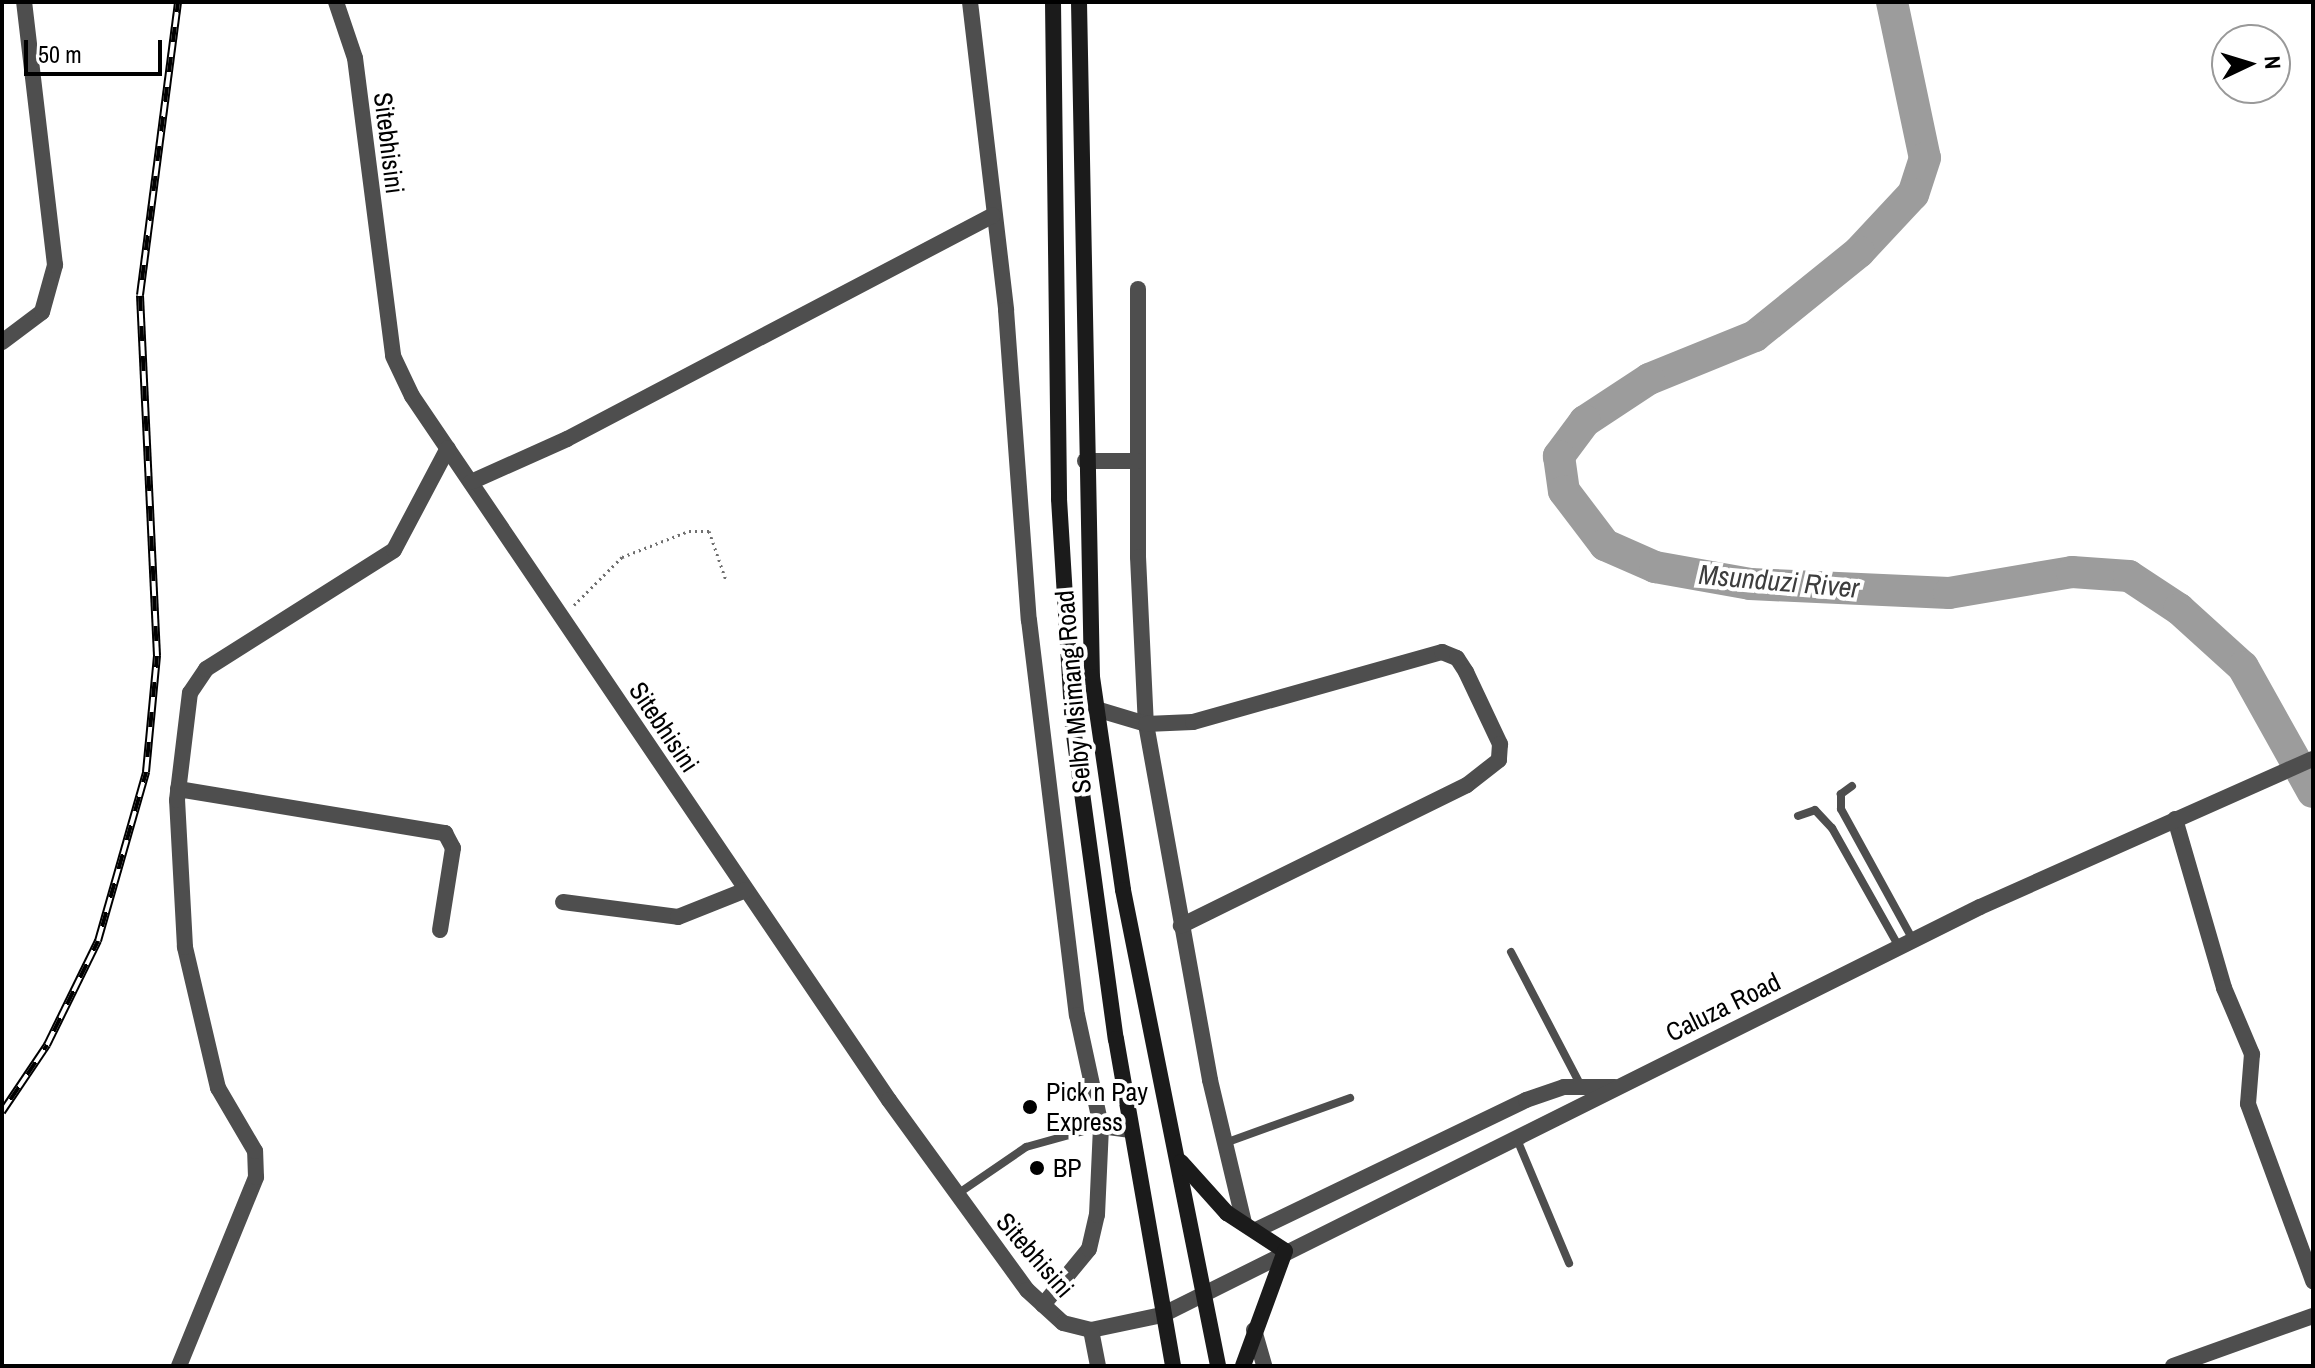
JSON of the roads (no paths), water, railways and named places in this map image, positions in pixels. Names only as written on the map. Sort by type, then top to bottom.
[{"type":"main road","name":"Selby Msimang Road","points":[[1053,2],[1062,604],[1088,852],[1131,1130],[1173,1366]]},
{"type":"main road","name":"Selby Msimang Road","points":[[1079,2],[1085,461],[1096,709],[1112,830],[1218,1366]]},
{"type":"main road","points":[[1178,1157],[1204,1190],[1285,1251],[1243,1366]]},
{"type":"street","points":[[2,342],[42,312],[55,265],[24,2]]},
{"type":"street","name":"Sitebhisini","points":[[336,2],[355,58],[393,356],[448,448],[563,622],[956,1195],[1043,1305],[1063,1323],[1091,1330]]},
{"type":"street","points":[[970,2],[1052,829],[1077,1015],[1101,1126],[1097,1215],[1089,1249],[1043,1305]]},
{"type":"street","points":[[471,482],[567,439],[993,215]]},
{"type":"street","points":[[1138,289],[1137,461],[1146,724],[1181,926],[1224,1143],[1250,1226],[1526,1100],[1581,1086],[1615,1087]]},
{"type":"street","points":[[179,1366],[256,1177],[255,1151],[218,1088],[185,947],[178,789],[195,680],[394,550],[448,448]]},
{"type":"street","points":[[1085,461],[1137,461]]},
{"type":"street","points":[[1096,709],[1146,724],[1238,713],[1324,682],[1442,652],[1457,658],[1466,672],[1500,744],[1499,760],[1467,785],[1181,926]]},
{"type":"street","name":"Caluza Road","points":[[1162,1315],[1515,1136],[1906,944],[2175,819],[2313,759]]},
{"type":"street","points":[[178,789],[445,833],[453,848],[440,930]]},
{"type":"street","points":[[2175,819],[2224,988],[2252,1054],[2248,1104],[2313,1281]]},
{"type":"street","points":[[563,902],[678,917],[746,890]]},
{"type":"street","points":[[1101,1126],[1131,1130]]},
{"type":"street","points":[[1098,1366],[1091,1330],[1162,1315]]},
{"type":"street","points":[[2173,1366],[2313,1316]]},
{"type":"street","points":[[1254,1330],[1264,1366]]},
{"type":"lane","points":[[1852,786],[1841,794],[1841,809],[1906,944]]},
{"type":"lane","points":[[1798,816],[1815,810],[1832,828],[1906,944]]},
{"type":"lane","points":[[1511,952],[1581,1086]]},
{"type":"lane","points":[[1224,1143],[1350,1098]]},
{"type":"lane","points":[[956,1195],[1026,1147],[1101,1126]]},
{"type":"lane","points":[[1515,1136],[1569,1263]]},
{"type":"waterway","name":"Msunduzi River","points":[[1892,2],[1925,158],[1913,194],[1859,252],[1755,336],[1649,379],[1585,421],[1559,456],[1564,491],[1605,545],[1655,567],[1750,584],[1949,593],[2072,572],[2129,576],[2179,609],[2243,667],[2313,792]]},
{"type":"railway","points":[[2,1112],[47,1045],[98,941],[146,772],[157,656],[140,295],[178,2]]},
{"type":"place","name":"Pick n Pay Express","points":[[1030,1107]]},
{"type":"place","name":"BP","points":[[1037,1168]]}]
